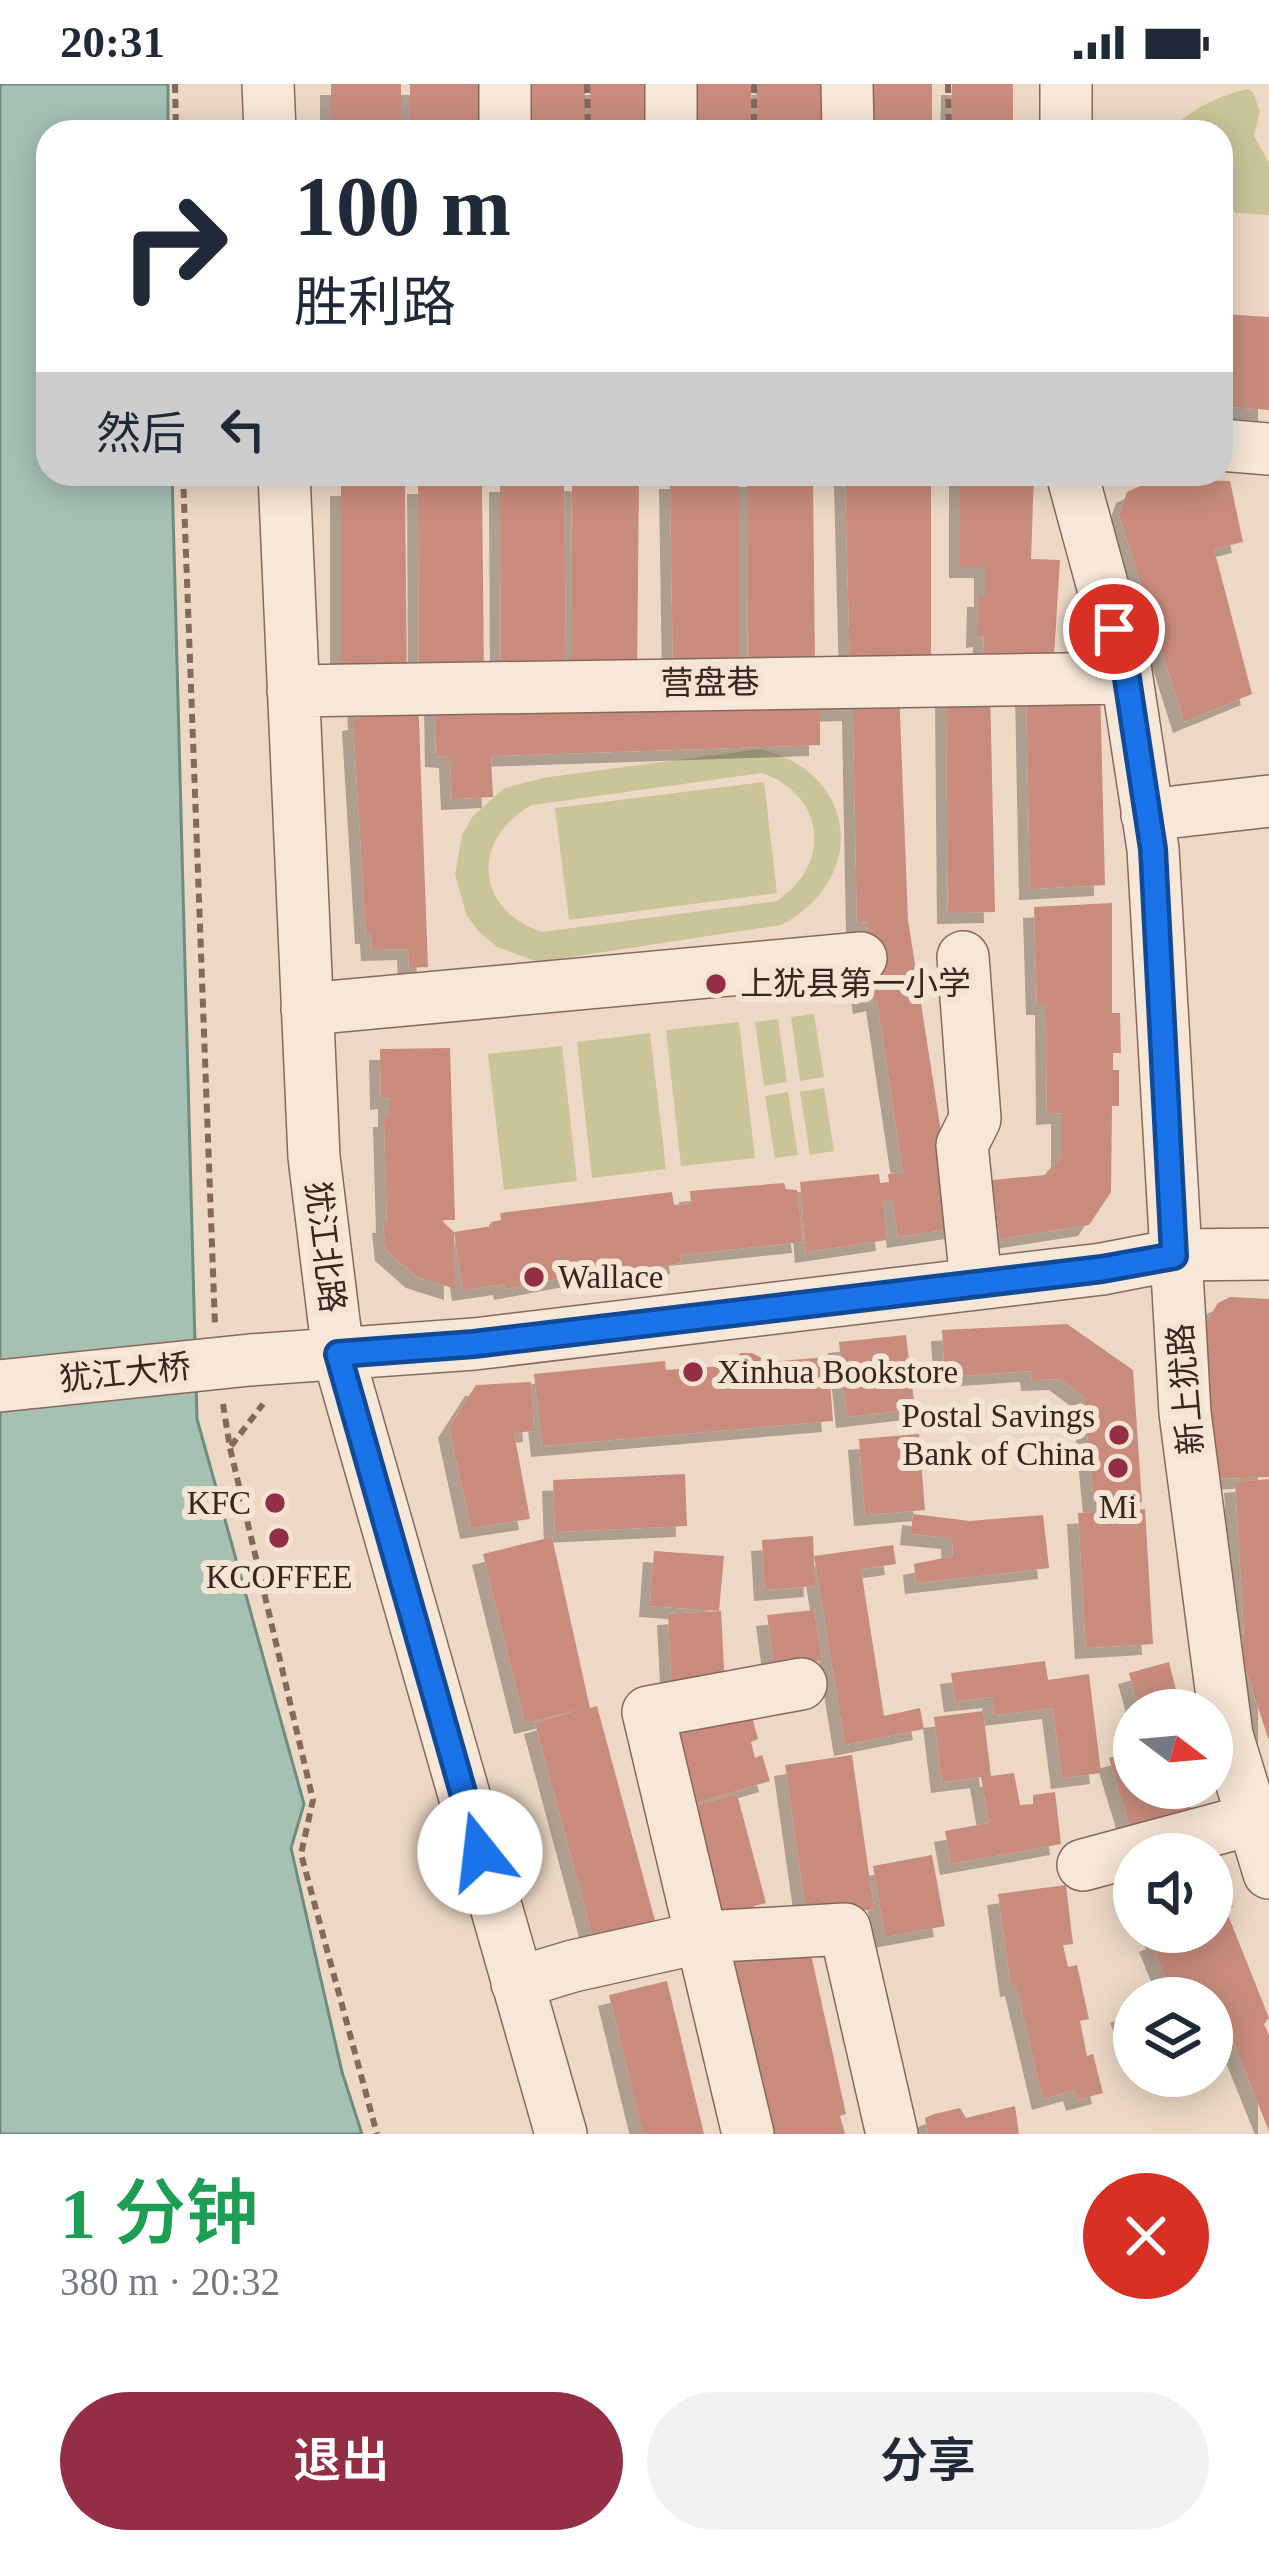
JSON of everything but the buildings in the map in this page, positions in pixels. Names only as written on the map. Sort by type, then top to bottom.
[{"type":"street","points":[[268,84],[270,120]]},
{"type":"street","points":[[505,84],[505,120]]},
{"type":"street","points":[[671,84],[671,120]]},
{"type":"street","points":[[848,84],[848,120]]},
{"type":"street","points":[[1066,84],[1066,120]]},
{"type":"street","points":[[1233,446],[1269,448]]},
{"type":"street","name":"犹江北路","points":[[284,486],[314,1156],[338,1354],[560,2134]]},
{"type":"street","name":"新上犹路","points":[[1075,486],[1126,678],[1148,815],[1185,1413],[1227,1735],[1269,1873]]},
{"type":"street","name":"营盘巷","points":[[293,691],[1126,678]]},
{"type":"street","points":[[1148,815],[1269,801]]},
{"type":"street","points":[[963,957],[975,1119],[962,1145],[976,1282]]},
{"type":"street","points":[[308,1009],[861,958]]},
{"type":"street","name":"犹江大桥","points":[[0,1386],[246,1387],[338,1354],[474,1344],[1102,1269],[1174,1256],[1269,1255]]},
{"type":"street","points":[[748,2134],[648,1712],[801,1684]]},
{"type":"street","points":[[1083,1864],[1250,1820]]},
{"type":"street","points":[[518,1983],[703,1937],[845,1929],[892,2134]]},
{"type":"path","points":[[175,84],[176,120]]},
{"type":"path","points":[[587,84],[588,120]]},
{"type":"path","points":[[754,84],[754,120]]},
{"type":"path","points":[[948,84],[949,120]]},
{"type":"path","points":[[183,486],[214,1309]]},
{"type":"path","points":[[246,1387],[230,1448],[313,1800],[301,1854],[377,2134]]},
{"type":"path","points":[[230,1448],[246,1387]]},
{"type":"shaded area","points":[[0,84],[168,84],[168,120],[36,120],[36,486],[172,486],[197,1419],[304,1804],[291,1848],[342,2072],[362,2134],[0,2134]]},
{"type":"shaded area","points":[[1247,89],[1253,92],[1260,112],[1254,136],[1269,163],[1269,215],[1233,212],[1233,120],[1182,120]]},
{"type":"shaded area","points":[[760,749],[792,761],[817,780],[833,802],[840,828],[839,855],[829,881],[810,905],[781,925],[538,962],[497,947],[480,933],[467,916],[455,875],[462,835],[473,816],[503,789],[542,778]],"holes":[[[762,773],[799,798],[814,832],[807,869],[777,901],[542,932],[503,908],[493,891],[490,854],[498,836],[532,805]]]},
{"type":"shaded area","points":[[764,782],[777,893],[569,920],[555,808]]},
{"type":"shaded area","points":[[814,1014],[824,1077],[800,1081],[791,1017]]},
{"type":"shaded area","points":[[778,1019],[787,1082],[764,1086],[755,1022]]},
{"type":"shaded area","points":[[739,1022],[755,1158],[681,1166],[666,1030]]},
{"type":"shaded area","points":[[650,1033],[666,1169],[592,1178],[577,1042]]},
{"type":"shaded area","points":[[562,1046],[577,1181],[504,1190],[488,1054]]},
{"type":"shaded area","points":[[824,1088],[834,1151],[810,1155],[800,1092]]},
{"type":"shaded area","points":[[788,1092],[798,1155],[775,1158],[765,1096]]},
{"type":"place","name":"上犹县第一小学","points":[[716,984]]},
{"type":"place","name":"Wallace","points":[[534,1277]]},
{"type":"place","name":"Xinhua Bookstore","points":[[693,1372]]},
{"type":"place","name":"Postal Savings Bank of China","points":[[1119,1435]]},
{"type":"place","name":"Mi","points":[[1118,1468]]},
{"type":"place","name":"KFC","points":[[275,1503]]},
{"type":"place","name":"KCOFFEE","points":[[279,1538]]},
{"type":"route","points":[[480,1852],[338,1354],[474,1344],[1102,1269],[1174,1256],[1153,849],[1126,672],[1114,629]]}]
